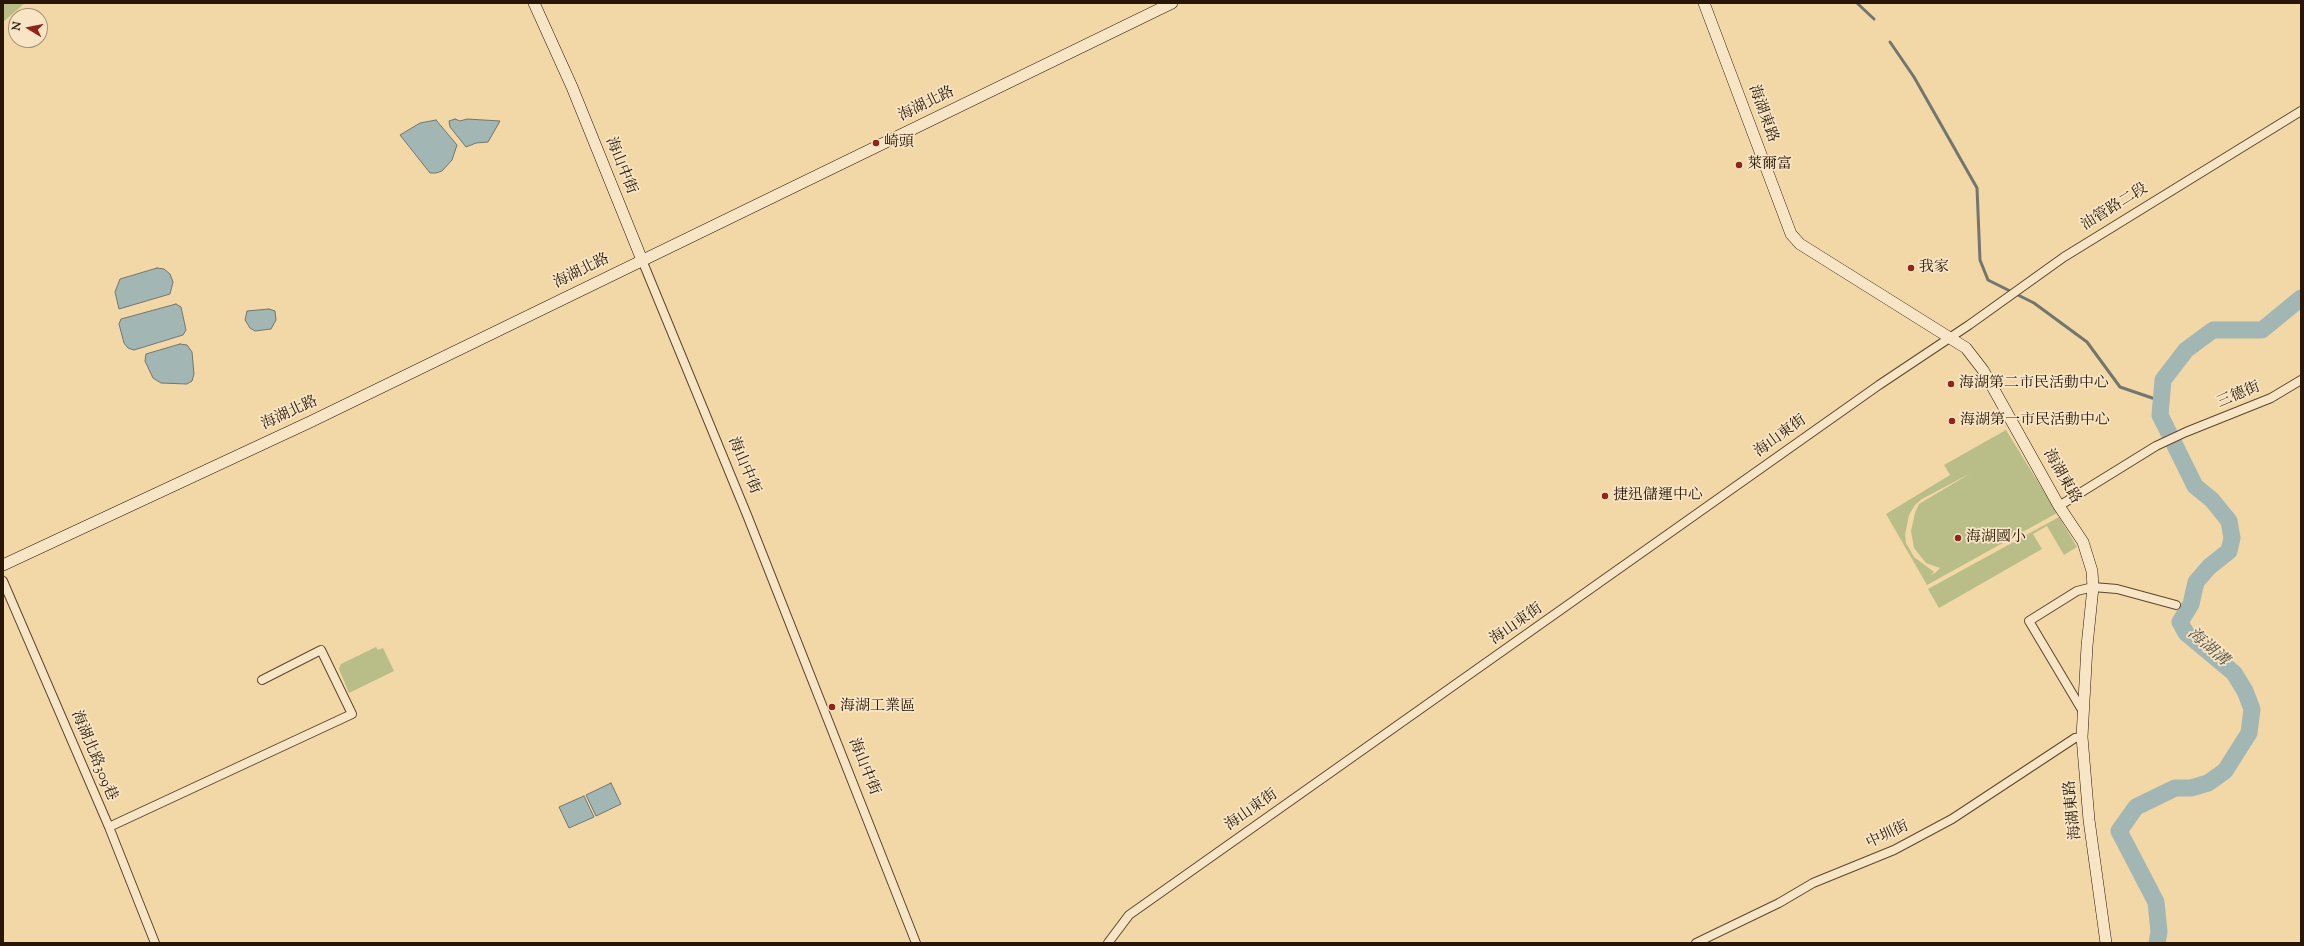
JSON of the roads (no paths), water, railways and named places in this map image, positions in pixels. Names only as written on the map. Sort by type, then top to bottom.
[{"type":"street","name":"海山中街","points":[[534,3],[572,87],[750,522],[916,943]]},
{"type":"street","name":"海湖北路","points":[[3,565],[310,422],[1172,3]]},
{"type":"street","name":"海湖東路","points":[[1704,3],[1746,112],[1783,218],[1791,234],[1800,244],[1812,252],[1966,348],[1976,359],[2060,506],[2083,542],[2090,563],[2093,587],[2082,710],[2082,737],[2089,820],[2106,943]]},
{"type":"street","name":"油管路二段","points":[[1950,337],[2071,253],[2301,110]]},
{"type":"street","name":"海山東街","points":[[1108,943],[1129,915],[1135,910],[1879,385],[1950,337]]},
{"type":"street","name":"三德街","points":[[2060,506],[2156,446],[2186,432],[2271,398],[2301,380]]},
{"type":"street","name":"海湖北路309巷","points":[[3,581],[109,827],[155,943]]},
{"type":"street","points":[[2082,710],[2029,622],[2077,591],[2093,587],[2116,589],[2176,605]]},
{"type":"street","points":[[109,827],[352,714],[321,650],[262,680]]},
{"type":"street","name":"中圳街","points":[[1696,943],[1779,903],[1812,883],[1894,850],[1952,819],[2075,738],[2082,737]]},
{"type":"waterway","points":[[1857,3],[1874,19]]},
{"type":"waterway","points":[[1890,42],[1914,77],[1977,188],[1980,260],[1988,280],[2034,303],[2087,342],[2120,387],[2161,401]]},
{"type":"waterway","name":"海湖溝","points":[[2157,943],[2159,932],[2156,902],[2119,831],[2136,807],[2175,788],[2191,788],[2208,783],[2225,771],[2249,733],[2252,709],[2245,691],[2234,673],[2186,633],[2180,622],[2191,604],[2196,582],[2209,567],[2229,551],[2232,538],[2229,521],[2212,500],[2195,486],[2160,415],[2163,380],[2186,350],[2213,330],[2262,330],[2301,298]]},
{"type":"place","name":"崎頭","points":[[876,143]]},
{"type":"place","name":"萊爾富","points":[[1739,165]]},
{"type":"place","name":"我家","points":[[1911,268]]},
{"type":"place","name":"海湖第二市民活動中心","points":[[1951,384]]},
{"type":"place","name":"海湖第一市民活動中心","points":[[1952,421]]},
{"type":"place","name":"捷迅儲運中心","points":[[1605,496]]},
{"type":"place","name":"海湖國小","points":[[1958,538]]},
{"type":"place","name":"海湖工業區","points":[[832,707]]}]
